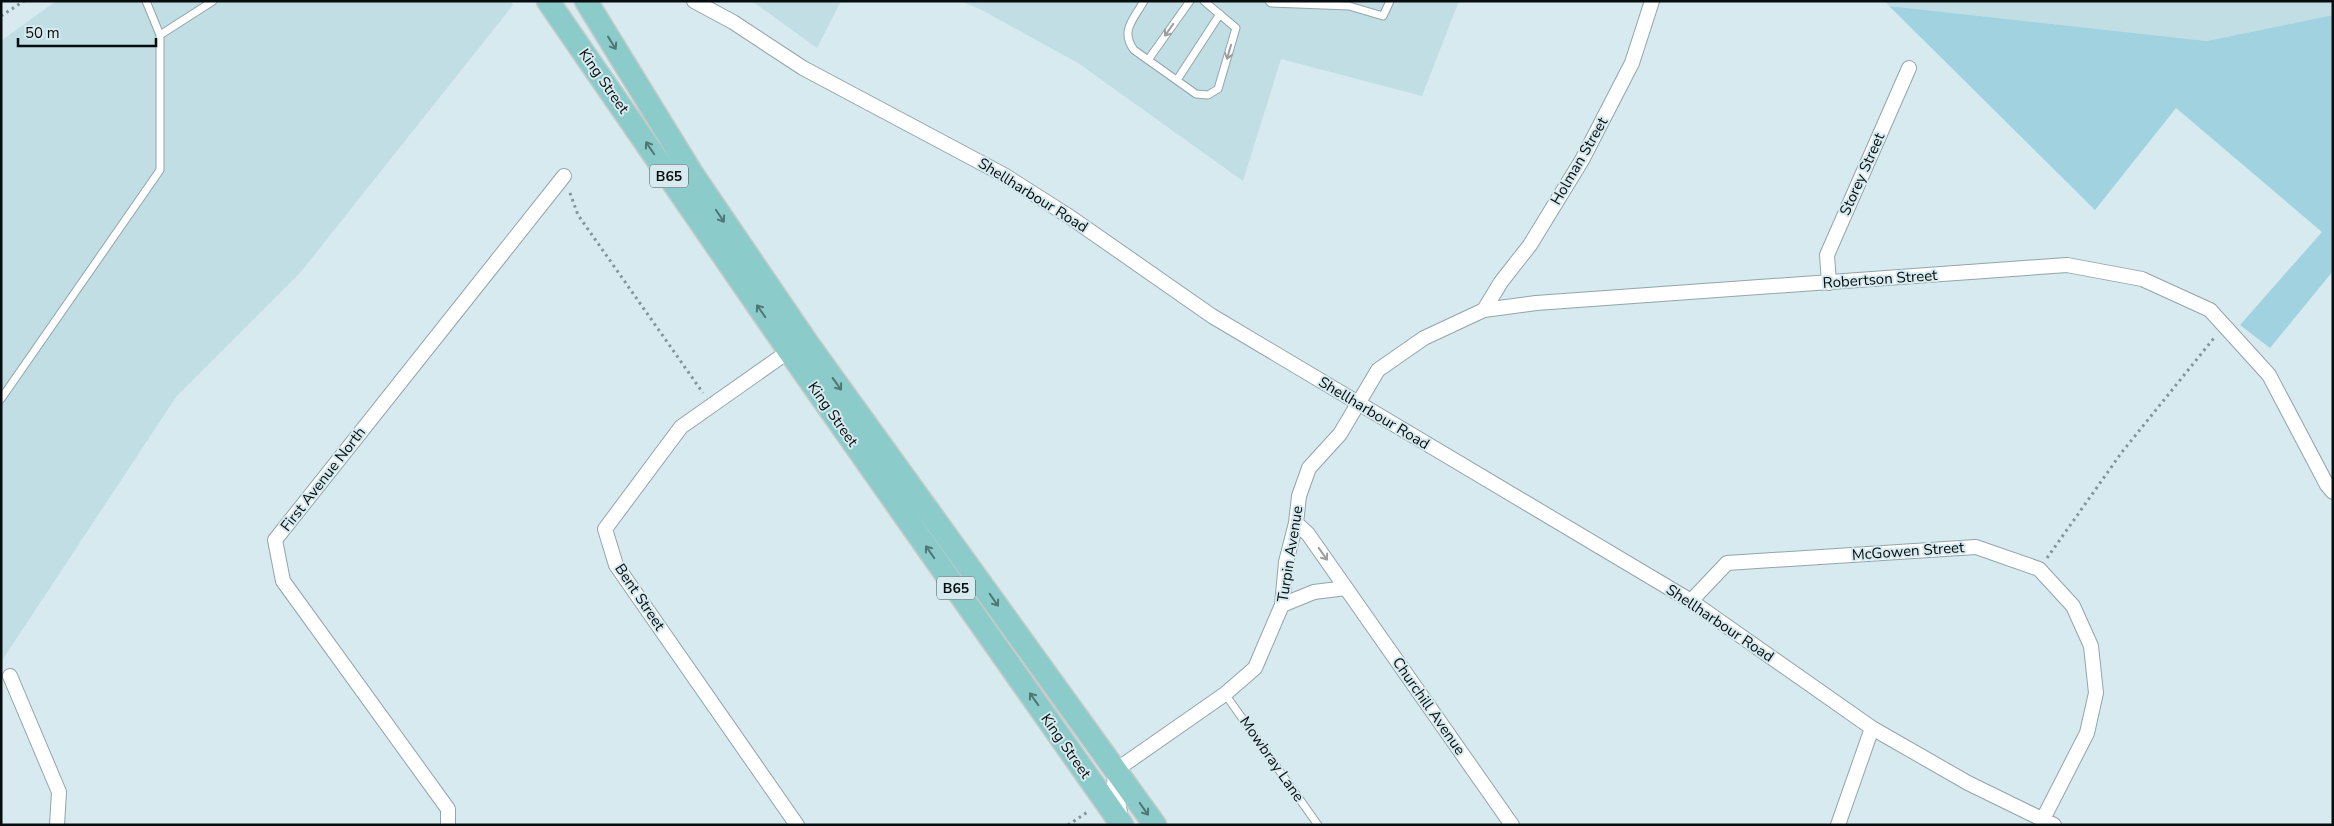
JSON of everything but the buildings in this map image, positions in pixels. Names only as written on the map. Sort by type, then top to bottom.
[{"type":"main road","name":"King Street","points":[[548,1],[789,351],[1123,825]]},
{"type":"main road","name":"King Street","points":[[586,1],[693,175],[808,344],[1154,825]]},
{"type":"street","name":"Holman Street","points":[[1484,310],[1501,282],[1530,245],[1582,160],[1632,63],[1652,1]]},
{"type":"street","name":"Shellharbour Road","points":[[696,2],[733,22],[796,65],[1004,175],[1070,217],[1212,316],[1691,601],[1872,728],[1968,783],[2048,822]]},
{"type":"street","name":"Storey Street","points":[[1829,283],[1827,255],[1909,68]]},
{"type":"street","name":"First Avenue North","points":[[448,825],[448,809],[283,581],[275,540],[564,176]]},
{"type":"street","name":"Robertson Street","points":[[1357,404],[1378,370],[1424,338],[1484,310],[1536,303],[2067,265],[2142,279],[2210,310],[2269,375],[2327,485],[2333,492]]},
{"type":"street","name":"Bent Street","points":[[789,351],[711,404],[681,427],[605,529],[616,565],[797,825]]},
{"type":"street","name":"Turpin Avenue","points":[[1116,770],[1225,694],[1255,668],[1282,605],[1286,562],[1296,523],[1299,496],[1309,468],[1340,434],[1357,404]]},
{"type":"street","name":"Churchill Avenue","points":[[1296,523],[1308,534],[1512,825]]},
{"type":"street","name":"McGowen Street","points":[[1691,601],[1727,563],[1976,546],[2039,569],[2072,606],[2091,646],[2096,693],[2087,734],[2048,822]]},
{"type":"street","points":[[1282,605],[1314,592],[1346,588]]},
{"type":"street","points":[[10,676],[59,792],[57,825]]},
{"type":"street","points":[[1838,825],[1872,728]]},
{"type":"street","points":[[1116,770],[1114,794],[1123,825]]},
{"type":"lane","points":[[1,399],[160,170],[160,35],[146,1]]},
{"type":"lane","points":[[160,35],[213,1]]},
{"type":"lane","points":[[1144,1],[1126,32],[1127,41],[1134,50],[1196,94],[1208,95],[1218,89],[1236,28],[1204,1]]},
{"type":"lane","points":[[1148,60],[1190,1]]},
{"type":"lane","points":[[1269,1],[1271,4],[1349,6],[1383,16],[1390,1]]},
{"type":"lane","points":[[1177,80],[1220,14]]},
{"type":"lane","name":"Mowbray Lane","points":[[1225,694],[1318,825]]},
{"type":"path","points":[[1,16],[24,1]]},
{"type":"path","points":[[564,176],[578,215],[711,404]]},
{"type":"path","points":[[2039,569],[2122,452],[2224,326]]},
{"type":"path","points":[[1068,825],[1091,809]]},
{"type":"shaded area","points":[[56,1],[511,1],[513,5],[300,273],[176,397],[1,662],[1,41]]},
{"type":"shaded area","points":[[752,1],[841,1],[817,48]]},
{"type":"shaded area","points":[[960,1],[1459,1],[1422,96],[1281,59],[1243,181],[1078,63],[980,9]]},
{"type":"shaded area","points":[[1884,1],[2333,1],[2333,15],[2207,41],[1889,6]]},
{"type":"shaded area","points":[[1889,6],[2207,41],[2333,15],[2333,271],[2270,348],[2240,325],[2322,232],[2176,108],[2095,210]]}]
